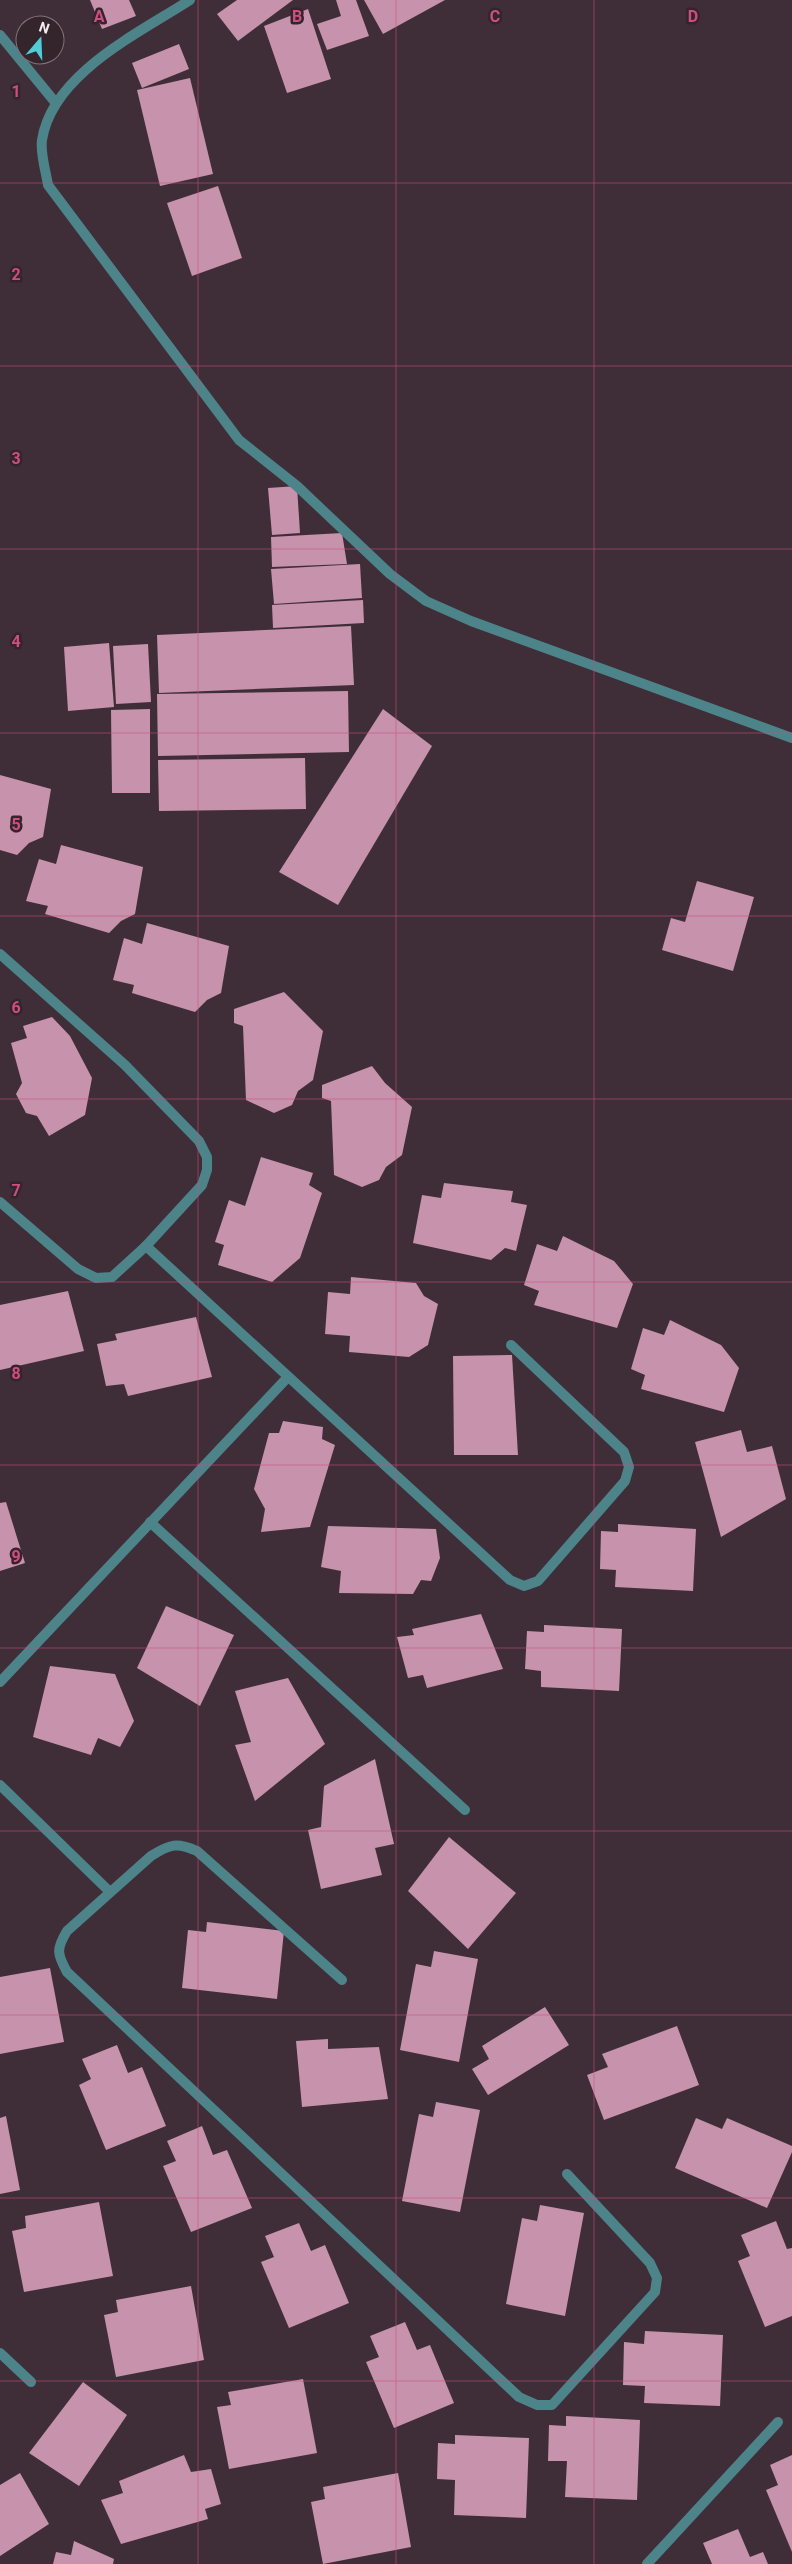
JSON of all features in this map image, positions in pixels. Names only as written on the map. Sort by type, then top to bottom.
[{"type":"street","points":[[190,0],[83,70],[55,102],[41,140],[48,185],[239,440],[297,486],[390,574],[426,601],[471,621],[792,738]]},
{"type":"street","points":[[0,35],[55,102]]},
{"type":"street","points":[[0,954],[125,1065],[199,1141],[207,1157],[207,1170],[202,1185],[146,1246],[112,1278],[96,1278],[65,1258],[0,1202]]},
{"type":"street","points":[[146,1246],[287,1378],[510,1580],[524,1586],[538,1581],[625,1481],[629,1467],[624,1452],[511,1345]]},
{"type":"street","points":[[0,1682],[287,1378]]},
{"type":"street","points":[[150,1522],[466,1810]]},
{"type":"street","points":[[0,1784],[109,1891]]},
{"type":"street","points":[[342,1980],[197,1851],[182,1844],[166,1846],[151,1856],[109,1891],[67,1931],[59,1943],[59,1958],[67,1972],[519,2397],[537,2405],[552,2405],[557,2400],[655,2292],[658,2278],[650,2263],[567,2174]]},
{"type":"street","points":[[0,2353],[31,2382]]},
{"type":"street","points":[[647,2564],[778,2422]]},
{"type":"building","points":[[90,0],[129,0],[136,16],[102,29]]},
{"type":"building","points":[[237,0],[293,0],[238,41],[217,14]]},
{"type":"building","points":[[336,0],[356,0],[369,36],[327,50],[317,24],[341,16]]},
{"type":"building","points":[[364,0],[445,0],[383,34]]},
{"type":"building","points":[[308,9],[331,79],[287,93],[264,26]]},
{"type":"building","points":[[179,44],[189,69],[142,88],[132,63]]},
{"type":"building","points":[[190,78],[213,174],[160,186],[137,90]]},
{"type":"building","points":[[218,186],[242,258],[192,276],[167,203]]},
{"type":"building","points":[[297,486],[300,533],[272,535],[268,488]]},
{"type":"building","points":[[342,533],[347,564],[272,567],[271,537]]},
{"type":"building","points":[[360,564],[362,598],[274,604],[271,569]]},
{"type":"building","points":[[363,600],[364,623],[273,628],[272,605]]},
{"type":"building","points":[[351,626],[354,685],[159,693],[157,635]]},
{"type":"building","points":[[109,643],[114,707],[68,711],[64,647]]},
{"type":"building","points":[[148,644],[151,702],[116,704],[113,646]]},
{"type":"building","points":[[348,691],[349,752],[158,756],[157,694]]},
{"type":"building","points":[[150,709],[150,793],[112,793],[111,710]]},
{"type":"building","points":[[383,709],[432,746],[338,905],[279,872]]},
{"type":"building","points":[[305,758],[306,809],[159,811],[158,760]]},
{"type":"building","points":[[0,775],[51,789],[43,837],[29,843],[17,855],[0,850]]},
{"type":"building","points":[[61,845],[143,867],[135,914],[121,921],[109,933],[45,914],[48,906],[26,901],[39,859],[56,864]]},
{"type":"building","points":[[697,881],[754,897],[733,971],[662,950],[671,918],[685,922]]},
{"type":"building","points":[[147,923],[229,946],[221,993],[207,1000],[195,1012],[132,993],[134,985],[113,980],[124,938],[142,944]]},
{"type":"building","points":[[284,992],[323,1031],[313,1080],[298,1091],[292,1105],[274,1113],[246,1100],[243,1026],[234,1023],[234,1009]]},
{"type":"building","points":[[52,1017],[70,1036],[92,1078],[85,1115],[49,1136],[37,1116],[26,1113],[16,1094],[22,1083],[11,1043],[27,1038],[23,1026]]},
{"type":"building","points":[[372,1066],[385,1083],[412,1107],[402,1155],[386,1167],[379,1180],[362,1187],[334,1175],[331,1101],[322,1098],[322,1085]]},
{"type":"building","points":[[261,1157],[313,1173],[309,1185],[322,1193],[300,1258],[272,1282],[218,1265],[224,1245],[215,1242],[229,1200],[245,1206]]},
{"type":"building","points":[[444,1183],[513,1191],[511,1202],[527,1205],[516,1251],[505,1248],[491,1260],[413,1243],[422,1195],[441,1198]]},
{"type":"building","points":[[563,1236],[614,1261],[633,1284],[617,1328],[534,1305],[539,1291],[524,1285],[537,1244],[557,1251]]},
{"type":"building","points":[[351,1277],[416,1283],[424,1296],[438,1304],[428,1345],[409,1357],[349,1352],[350,1336],[325,1334],[328,1292],[350,1294]]},
{"type":"building","points":[[68,1291],[84,1351],[0,1370],[0,1305]]},
{"type":"building","points":[[196,1317],[212,1377],[128,1396],[124,1384],[106,1386],[97,1344],[117,1340],[115,1334]]},
{"type":"building","points":[[670,1320],[721,1345],[739,1368],[724,1412],[641,1389],[645,1375],[631,1369],[643,1328],[664,1335]]},
{"type":"building","points":[[512,1355],[518,1455],[454,1455],[453,1356]]},
{"type":"building","points":[[283,1421],[323,1427],[322,1439],[335,1445],[310,1527],[261,1532],[265,1509],[254,1489],[269,1433],[279,1433]]},
{"type":"building","points":[[741,1430],[747,1452],[772,1446],[786,1499],[721,1537],[695,1442]]},
{"type":"building","points":[[6,1502],[25,1563],[0,1571],[0,1503]]},
{"type":"building","points":[[618,1524],[696,1529],[693,1591],[615,1587],[616,1570],[600,1569],[601,1531],[618,1532]]},
{"type":"building","points":[[328,1526],[436,1529],[440,1558],[431,1581],[421,1580],[413,1594],[339,1593],[341,1571],[321,1567]]},
{"type":"building","points":[[166,1606],[234,1635],[200,1706],[137,1668]]},
{"type":"building","points":[[481,1614],[503,1669],[427,1688],[423,1675],[408,1678],[397,1637],[414,1635],[412,1629]]},
{"type":"building","points":[[544,1625],[622,1629],[619,1691],[541,1687],[541,1671],[525,1669],[527,1631],[544,1632]]},
{"type":"building","points":[[50,1666],[115,1674],[134,1721],[120,1747],[98,1738],[91,1755],[33,1737]]},
{"type":"building","points":[[288,1678],[325,1744],[255,1801],[235,1745],[251,1742],[235,1691]]},
{"type":"building","points":[[375,1759],[394,1844],[375,1848],[382,1875],[321,1889],[308,1830],[321,1827],[324,1786]]},
{"type":"building","points":[[449,1837],[516,1893],[468,1949],[408,1891]]},
{"type":"building","points":[[207,1922],[284,1931],[277,1999],[182,1988],[188,1930],[206,1932]]},
{"type":"building","points":[[434,1951],[478,1959],[459,2062],[400,2050],[416,1964],[431,1967]]},
{"type":"building","points":[[50,1968],[64,2042],[0,2054],[0,1977]]},
{"type":"building","points":[[545,2007],[569,2045],[488,2095],[472,2069],[489,2059],[482,2046]]},
{"type":"building","points":[[677,2026],[699,2085],[604,2120],[587,2075],[608,2067],[602,2054]]},
{"type":"building","points":[[328,2039],[328,2049],[379,2047],[388,2099],[302,2107],[296,2041]]},
{"type":"building","points":[[117,2045],[128,2073],[142,2067],[166,2126],[106,2150],[79,2085],[91,2079],[82,2059]]},
{"type":"building","points":[[436,2102],[480,2110],[460,2212],[402,2201],[419,2114],[433,2117]]},
{"type":"building","points":[[6,2116],[20,2190],[0,2194],[0,2118]]},
{"type":"building","points":[[696,2118],[722,2129],[727,2118],[792,2146],[792,2152],[767,2208],[675,2168]]},
{"type":"building","points":[[202,2126],[213,2155],[227,2150],[252,2208],[191,2232],[163,2166],[176,2161],[167,2141]]},
{"type":"building","points":[[99,2202],[113,2276],[24,2292],[12,2231],[26,2228],[25,2216]]},
{"type":"building","points":[[540,2205],[584,2213],[565,2316],[506,2304],[522,2218],[537,2221]]},
{"type":"building","points":[[776,2221],[787,2249],[792,2248],[792,2316],[765,2327],[738,2261],[750,2256],[741,2235]]},
{"type":"building","points":[[299,2223],[311,2251],[325,2245],[349,2303],[289,2328],[261,2262],[274,2257],[265,2236]]},
{"type":"building","points":[[191,2286],[204,2360],[116,2377],[104,2315],[118,2312],[116,2300]]},
{"type":"building","points":[[405,2322],[417,2350],[430,2345],[454,2403],[394,2428],[366,2362],[379,2357],[370,2336]]},
{"type":"building","points":[[645,2331],[723,2335],[720,2406],[644,2403],[645,2386],[623,2385],[624,2342],[644,2344]]},
{"type":"building","points":[[303,2379],[317,2453],[229,2469],[217,2407],[231,2405],[228,2392]]},
{"type":"building","points":[[83,2382],[127,2415],[79,2486],[29,2453]]},
{"type":"building","points":[[566,2416],[640,2420],[637,2500],[565,2497],[567,2461],[548,2461],[549,2425],[566,2426]]},
{"type":"building","points":[[455,2435],[529,2438],[526,2518],[454,2515],[455,2480],[437,2479],[438,2443],[455,2444]]},
{"type":"building","points":[[184,2455],[191,2472],[211,2469],[221,2504],[205,2509],[208,2519],[121,2544],[101,2500],[123,2493],[119,2481]]},
{"type":"building","points":[[792,2455],[792,2552],[766,2490],[778,2485],[770,2465]]},
{"type":"building","points":[[20,2473],[49,2524],[0,2556],[0,2485]]},
{"type":"building","points":[[398,2473],[411,2547],[323,2564],[311,2502],[325,2499],[323,2487]]},
{"type":"building","points":[[738,2529],[750,2557],[763,2552],[768,2564],[712,2564],[703,2543]]},
{"type":"building","points":[[74,2541],[114,2559],[113,2564],[53,2564],[56,2552],[71,2555]]}]
